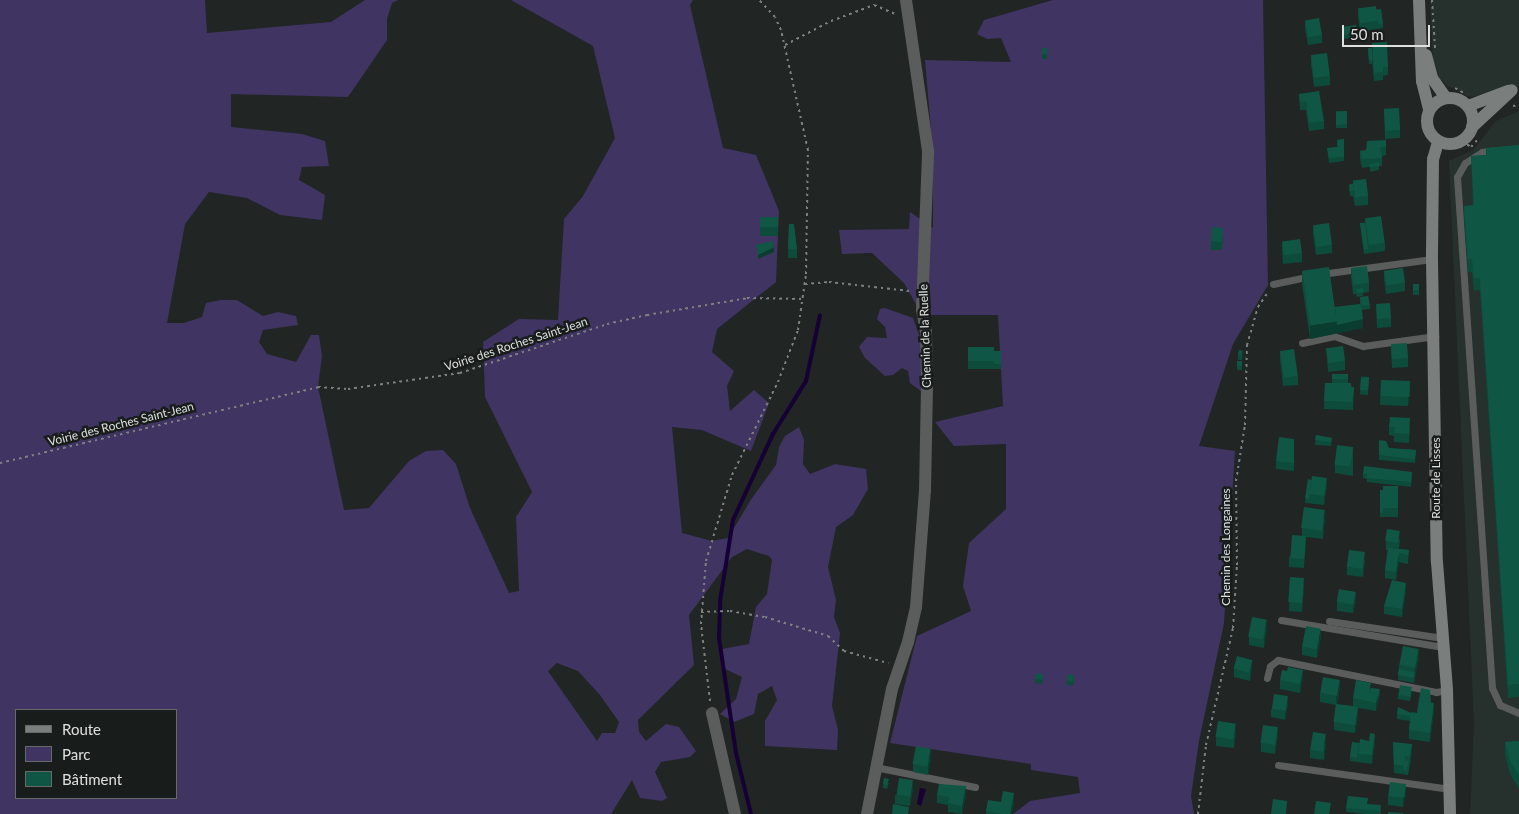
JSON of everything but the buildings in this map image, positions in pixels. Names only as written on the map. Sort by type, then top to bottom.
[{"type":"street","name":"Chemin de la Ruelle","points":[[867,814],[875,766],[916,607],[925,492],[927,384],[923,298],[928,151],[906,0]]},
{"type":"street","points":[[1419,0],[1422,81],[1429,110],[1428,131],[1438,142],[1465,144],[1472,127],[1515,90]]},
{"type":"street","points":[[1420,33],[1432,78],[1446,98],[1462,101],[1468,106],[1472,127]]},
{"type":"street","points":[[1468,106],[1515,90]]},
{"type":"street","points":[[1429,110],[1446,98]]},
{"type":"street","name":"Route de Lisses","points":[[1438,142],[1433,159],[1432,259],[1436,336],[1437,562],[1447,690],[1450,814]]},
{"type":"street","points":[[712,714],[735,814]]},
{"type":"lane","points":[[1501,150],[1482,152],[1465,162],[1457,177],[1492,688],[1500,705],[1519,713]]},
{"type":"lane","points":[[1273,284],[1432,259]]},
{"type":"lane","points":[[1302,342],[1334,336],[1363,346],[1436,336]]},
{"type":"lane","points":[[1280,620],[1443,643]]},
{"type":"lane","points":[[1329,621],[1443,643]]},
{"type":"lane","points":[[1267,678],[1270,666],[1278,660],[1436,692],[1447,690]]},
{"type":"lane","points":[[1278,765],[1450,789]]},
{"type":"lane","points":[[875,766],[975,787]]},
{"type":"path","points":[[712,714],[701,612],[702,586],[714,527],[732,475],[792,345],[803,313],[805,284],[808,150],[785,45],[775,17],[759,0]]},
{"type":"path","points":[[1432,0],[1436,57]]},
{"type":"path","points":[[785,45],[831,21],[874,6],[902,18],[910,18]]},
{"type":"path","points":[[1452,86],[1456,89]]},
{"type":"path","points":[[1514,105],[1519,105]]},
{"type":"path","points":[[805,284],[829,282],[913,291],[923,298]]},
{"type":"path","name":"Chemin des Longaines","points":[[1198,814],[1206,745],[1233,628],[1237,565],[1236,481],[1245,425],[1248,338],[1258,307],[1273,284]]},
{"type":"path","name":"Voirie des Roches Saint-Jean","points":[[0,463],[318,387],[348,389],[460,373],[607,324],[648,315],[747,298],[804,299]]},
{"type":"path","points":[[701,612],[724,612],[765,618],[828,636],[844,651],[900,666]]},
{"type":"shaded area","points":[[1430,0],[1519,0],[1519,88],[1470,97],[1448,86],[1439,77],[1433,59]]},
{"type":"shaded area","points":[[1519,111],[1519,814],[1470,814],[1474,724],[1449,161],[1473,150],[1496,121]]},
{"type":"shaded area","points":[[920,788],[926,789],[921,806],[917,804]]},
{"type":"green space","points":[[0,0],[205,0],[207,33],[331,22],[365,0],[398,0],[392,3],[387,19],[387,40],[348,97],[231,94],[231,127],[302,134],[325,141],[329,166],[302,167],[299,180],[325,195],[322,220],[280,215],[247,198],[209,192],[185,224],[167,323],[184,323],[202,317],[206,303],[221,300],[237,300],[263,316],[278,312],[296,316],[298,325],[263,330],[259,342],[267,354],[296,362],[311,335],[319,335],[322,356],[318,387],[344,510],[369,508],[409,461],[426,451],[443,450],[456,464],[470,508],[509,593],[519,591],[516,517],[532,492],[485,397],[483,342],[519,319],[558,320],[564,219],[583,196],[615,138],[593,46],[511,0],[693,0],[690,5],[723,148],[756,155],[779,211],[776,282],[717,329],[712,352],[734,371],[727,386],[730,411],[754,390],[769,403],[751,451],[702,430],[672,427],[682,533],[712,541],[728,538],[752,498],[776,465],[779,447],[785,436],[799,427],[804,440],[803,464],[810,474],[835,464],[866,469],[868,489],[853,515],[836,527],[828,567],[836,600],[834,617],[840,633],[832,706],[838,730],[837,750],[765,746],[765,721],[777,700],[772,686],[758,694],[754,714],[734,722],[720,714],[736,699],[742,677],[721,667],[722,649],[749,644],[756,607],[767,594],[772,560],[769,556],[747,549],[732,557],[689,615],[694,665],[638,720],[639,732],[646,741],[666,724],[679,727],[696,751],[690,757],[661,762],[655,772],[667,798],[662,801],[640,798],[632,780],[611,814],[0,814]],"holes":[[[557,663],[578,671],[600,695],[619,722],[615,733],[602,733],[597,741],[548,671]]]},
{"type":"green space","points":[[1053,0],[1263,0],[1268,285],[1233,344],[1199,446],[1235,451],[1224,623],[1199,741],[1191,796],[1194,814],[1013,814],[1030,801],[1080,793],[1078,777],[1031,770],[1031,764],[890,743],[917,636],[971,611],[963,586],[969,543],[1006,509],[1006,444],[954,446],[935,422],[1003,406],[998,315],[922,315],[904,283],[872,253],[842,254],[839,230],[909,229],[910,212],[933,228],[933,154],[925,60],[1011,62],[1001,38],[987,39],[977,34],[984,20]]},
{"type":"green space","points":[[885,308],[913,318],[922,343],[922,392],[910,383],[908,371],[902,368],[893,375],[885,376],[865,358],[859,347],[867,337],[887,338],[885,327],[877,319],[880,309]]},
{"type":"waterway","points":[[751,814],[736,753],[719,638],[720,601],[733,520],[773,434],[806,381],[820,315]]}]
